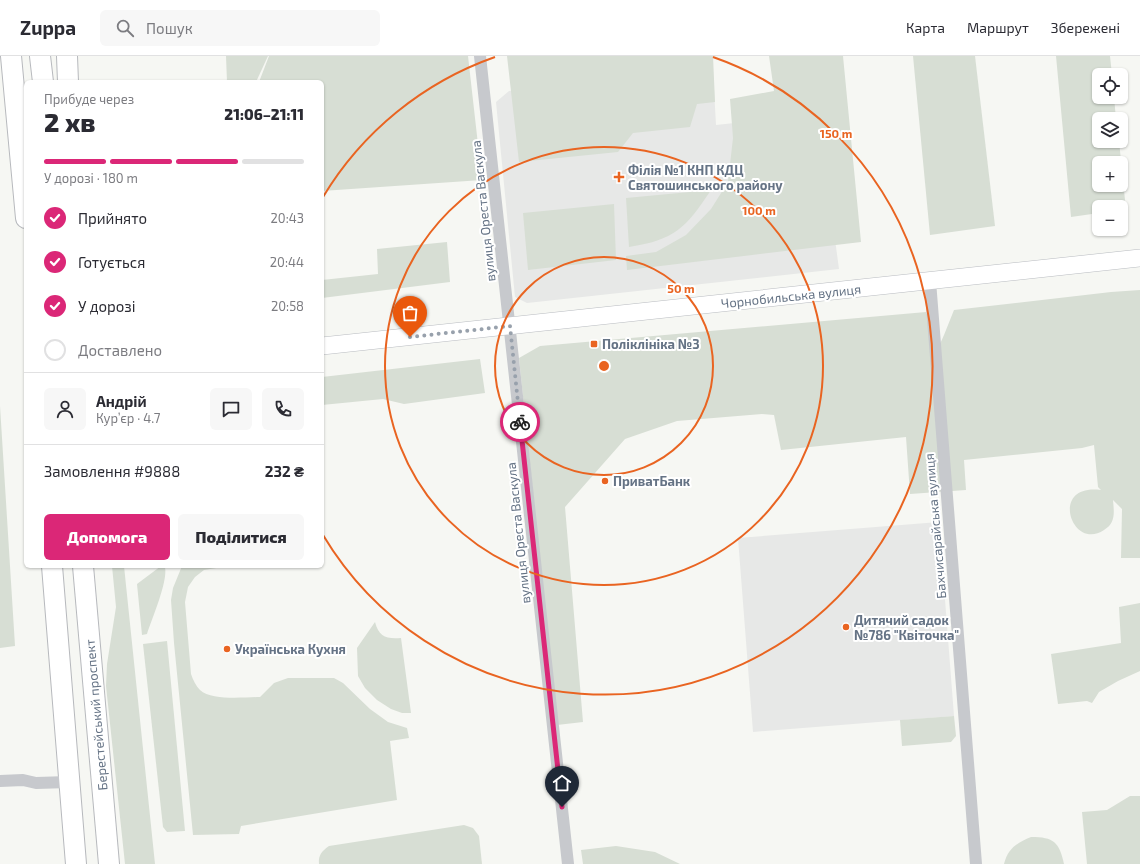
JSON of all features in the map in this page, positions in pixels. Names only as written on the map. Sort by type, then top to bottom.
[{"type":"highway","points":[[11,56],[24,196]]},
{"type":"highway","points":[[40,56],[43,80]]},
{"type":"highway","points":[[67,56],[68,80]]},
{"type":"highway","points":[[52,568],[76,864]]},
{"type":"highway","name":"Берестейський проспект","points":[[83,568],[109,864]]},
{"type":"main road","name":"Чорнобильська вулиця","points":[[324,346],[1140,258]]},
{"type":"main road","points":[[90,568],[93,619],[90,642]]},
{"type":"street","name":"вулиця Ореста Васкула","points":[[480,56],[568,864]]},
{"type":"street","name":"Бахчисарайська вулиця","points":[[930,280],[976,864]]},
{"type":"street","points":[[0,781],[23,780],[36,783],[69,782]]},
{"type":"shaded area","points":[[226,56],[268,56],[257,80],[227,80]]},
{"type":"shaded area","points":[[269,56],[468,56],[482,180],[324,191],[324,80],[260,80]]},
{"type":"shaded area","points":[[507,56],[713,56],[715,102],[697,104],[690,127],[633,133],[618,152],[519,162]]},
{"type":"shaded area","points":[[769,56],[843,56],[861,242],[627,270],[626,256],[656,252],[686,235],[711,209],[728,182],[733,138],[730,99],[774,91]]},
{"type":"shaded area","points":[[913,56],[975,56],[995,226],[930,235]]},
{"type":"shaded area","points":[[1056,56],[1110,56],[1111,68],[1092,68],[1092,104],[1115,104],[1115,112],[1092,112],[1092,148],[1120,148],[1121,156],[1092,156],[1092,192],[1124,192],[1125,200],[1092,200],[1092,214],[1071,217]]},
{"type":"shaded area","points":[[713,71],[716,125],[818,114],[839,269],[527,303],[515,297],[496,102],[509,91]]},
{"type":"shaded area","points":[[711,190],[694,214],[678,230],[657,240],[629,247],[626,198]]},
{"type":"shaded area","points":[[614,204],[616,260],[528,270],[523,213]]},
{"type":"shaded area","points":[[447,242],[450,282],[324,298],[324,280],[378,274],[377,249]]},
{"type":"shaded area","points":[[1140,290],[1140,558],[1121,558],[1122,509],[1113,500],[1114,509],[1112,521],[1111,524],[1104,530],[1093,534],[1083,532],[1075,525],[1071,516],[1070,505],[1075,496],[1085,491],[1101,490],[1098,487],[1094,445],[1082,448],[964,460],[966,490],[910,494],[906,437],[781,450],[774,415],[762,414],[677,421],[625,439],[565,507],[583,722],[557,725],[519,358],[540,346],[926,312],[940,344],[954,310]]},
{"type":"shaded area","points":[[480,359],[485,393],[404,404],[383,399],[324,405],[324,377]]},
{"type":"shaded area","points":[[0,406],[15,646],[0,648]]},
{"type":"shaded area","name":"Дитячий садок №786 \"Квіточка\"","points":[[939,522],[954,716],[753,732],[738,538]]},
{"type":"shaded area","points":[[112,568],[124,568],[155,864],[125,864],[106,686],[107,664],[116,607]]},
{"type":"shaded area","points":[[158,568],[165,568],[164,582],[159,600],[147,634],[142,635],[137,584]]},
{"type":"shaded area","points":[[181,568],[216,568],[204,570],[195,577],[188,587],[185,602],[191,674],[197,687],[205,693],[220,697],[260,697],[274,683],[288,678],[334,678],[343,683],[370,709],[388,722],[407,728],[409,738],[390,741],[397,800],[241,826],[239,834],[193,835],[174,643],[171,600],[173,588]]},
{"type":"shaded area","points":[[1140,603],[1140,671],[1099,692],[1092,703],[1087,701],[1058,704],[1051,654],[1121,643],[1119,607]]},
{"type":"shaded area","points":[[375,622],[379,631],[384,636],[401,638],[411,713],[402,713],[391,709],[377,700],[365,688],[358,676],[357,648]]},
{"type":"shaded area","points":[[167,641],[185,831],[167,832],[163,827],[143,644]]},
{"type":"shaded area","points":[[954,716],[956,736],[951,742],[902,746],[900,720]]},
{"type":"shaded area","points":[[1130,796],[1140,796],[1140,864],[1087,864],[1082,812],[1107,810]]},
{"type":"shaded area","points":[[464,825],[473,828],[479,836],[482,864],[319,864],[321,854],[329,846]]},
{"type":"shaded area","points":[[1031,837],[1045,838],[1054,842],[1060,850],[1064,864],[1004,864],[1008,854],[1014,847]]},
{"type":"shaded area","points":[[616,846],[655,852],[680,864],[583,864],[581,850]]},
{"type":"way so far","points":[[410,337],[510,326],[520,422]]},
{"type":"place","name":"Філія №1 КНП КДЦ Святошинського району","points":[[619,177]]},
{"type":"place","name":"Поліклініка №3","points":[[594,344]]},
{"type":"place","name":"ПриватБанк","points":[[605,481]]},
{"type":"place","name":"Дитячий садок №786 \"Квіточка\"","points":[[846,627]]},
{"type":"place","name":"Українська Кухня","points":[[227,649]]},
{"type":"route","points":[[520,422],[562,807]]}]
